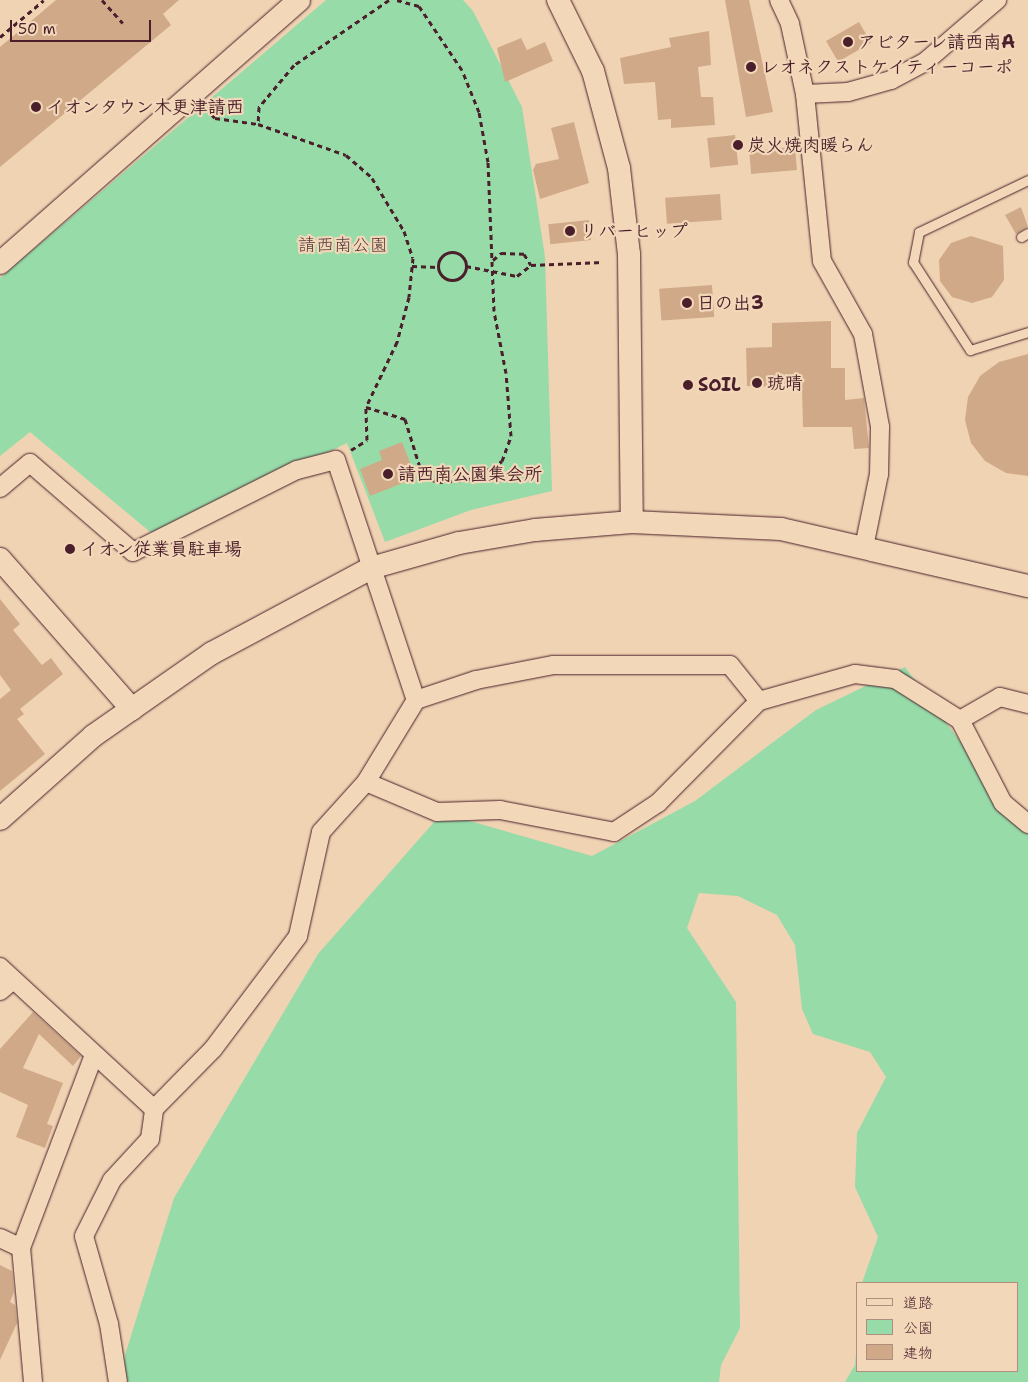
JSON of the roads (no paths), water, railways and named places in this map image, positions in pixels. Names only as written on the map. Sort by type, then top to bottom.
[{"type":"street","points":[[0,263],[195,94],[299,0]]},
{"type":"street","points":[[558,0],[594,71],[619,168],[629,254],[632,522]]},
{"type":"street","points":[[779,0],[804,94],[822,261],[862,334],[880,427],[879,474],[864,547]]},
{"type":"street","points":[[804,94],[848,92],[892,80],[926,61],[997,0]]},
{"type":"street","points":[[0,488],[30,463],[134,552],[297,470],[336,460],[416,700]]},
{"type":"street","points":[[0,819],[93,736],[212,654],[371,568],[459,543],[535,530],[632,522],[781,529],[1028,586]]},
{"type":"street","points":[[0,558],[132,709]]},
{"type":"street","points":[[118,1382],[109,1324],[84,1236],[112,1180],[150,1139],[154,1109],[213,1049],[298,936],[321,832],[366,782],[416,700],[476,680],[553,665],[730,665],[759,701]]},
{"type":"street","points":[[366,782],[437,812],[500,810],[614,832],[658,803],[759,701],[855,674],[895,679],[960,720],[1003,803],[1028,824]]},
{"type":"street","points":[[960,720],[1000,698],[1028,704]]},
{"type":"street","points":[[0,967],[6,986],[94,1056],[154,1109]]},
{"type":"street","points":[[33,1382],[21,1248],[94,1056]]},
{"type":"street","points":[[0,1238],[21,1248]]},
{"type":"lane","points":[[1028,180],[919,232],[913,262],[970,350],[1028,332]]},
{"type":"place","name":"アビターレ請西南A","points":[[848,42]]},
{"type":"place","name":"レオネクストケイティーコーポ","points":[[751,67]]},
{"type":"place","name":"イオンタウン木更津請西","points":[[36,107]]},
{"type":"place","name":"炭火焼肉暖らん","points":[[738,145]]},
{"type":"place","name":"リバーヒップ","points":[[570,231]]},
{"type":"place","name":"日の出3","points":[[687,303]]},
{"type":"place","name":"琥晴","points":[[757,383]]},
{"type":"place","name":"SOIL","points":[[688,385]]},
{"type":"place","name":"請西南公園集会所","points":[[388,474]]},
{"type":"place","name":"イオン従業員駐車場","points":[[70,549]]},
{"type":"park label","name":"請西南公園","points":[[343,245]]}]
